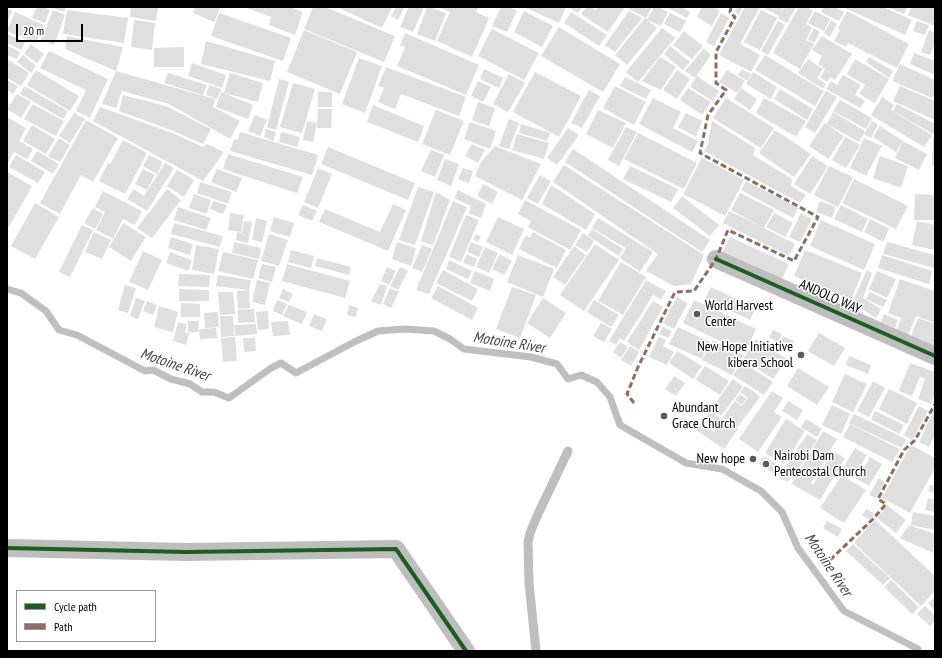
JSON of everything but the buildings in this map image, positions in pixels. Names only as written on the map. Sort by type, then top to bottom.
[{"type":"street","name":"ANDOLO WAY","points":[[716,259],[935,356]]},
{"type":"street","points":[[7,548],[186,552],[396,549],[466,651]]},
{"type":"lane","points":[[536,651],[529,584],[528,543],[530,533],[538,514],[568,451]]},
{"type":"waterway","name":"Motoine River","points":[[7,289],[21,293],[46,311],[59,330],[77,335],[145,371],[153,370],[171,379],[190,384],[202,392],[214,392],[229,398],[271,368],[281,363],[296,373],[378,331],[405,329],[434,331],[450,339],[464,349],[531,357],[557,364],[568,379],[581,375],[597,382],[610,397],[620,425],[686,463],[722,469],[761,491],[782,512],[798,548],[844,611],[918,649],[918,651]]},
{"type":"marked path","points":[[634,403],[627,394],[638,367],[675,292],[694,291],[716,259],[728,230],[794,261],[818,217],[700,153],[708,115],[726,90],[716,83],[716,52],[735,17],[730,12],[731,7]]},
{"type":"marked path","points":[[830,560],[873,519],[886,504],[878,499],[904,450],[915,440],[935,404]]},
{"type":"cycle path","points":[[716,259],[935,356]]},
{"type":"cycle path","points":[[7,548],[186,552],[396,549],[466,651]]},
{"type":"place","name":"World Harvest Center","points":[[697,314]]},
{"type":"place","name":"New Hope Initiative kibera School","points":[[801,355]]},
{"type":"place","name":"Abundant Grace Church","points":[[664,416]]},
{"type":"place","name":"New hope","points":[[753,459]]},
{"type":"place","name":"Nairobi Dam Pentecostal Church","points":[[766,464]]}]
